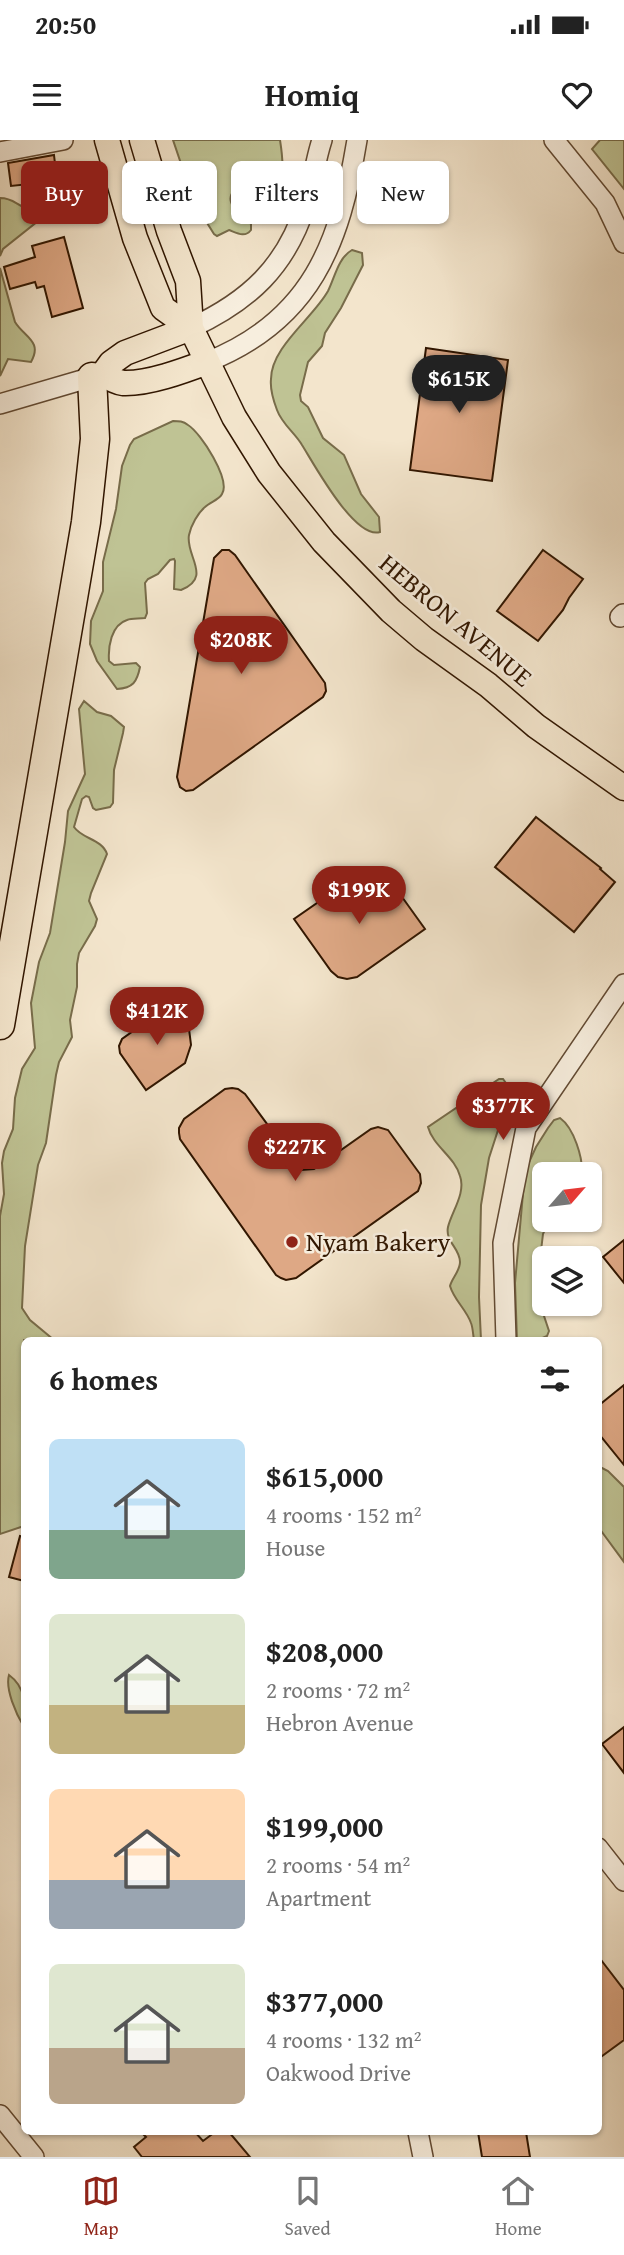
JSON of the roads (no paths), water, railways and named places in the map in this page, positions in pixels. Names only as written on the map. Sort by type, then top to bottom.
[{"type":"highway","points":[[0,1025],[86,522],[95,439],[97,375]]},
{"type":"main road","points":[[107,140],[135,238],[163,308],[191,328]]},
{"type":"main road","name":"HEBRON AVENUE","points":[[142,140],[165,219],[188,281],[191,328],[234,417],[269,473],[313,530],[360,581],[417,633],[488,685],[536,726],[624,788]]},
{"type":"main road","points":[[97,375],[125,353],[191,328]]},
{"type":"main road","points":[[97,375],[115,381],[131,382],[175,373],[206,362]]},
{"type":"street","points":[[191,328],[231,307],[258,286],[274,268],[293,236],[304,210],[321,140]]},
{"type":"street","points":[[206,362],[240,348],[267,330],[290,308],[307,285],[328,248],[343,211],[357,140]]},
{"type":"street","points":[[554,140],[606,203],[624,243]]},
{"type":"street","points":[[0,152],[43,142]]},
{"type":"street","points":[[1,404],[97,375]]},
{"type":"street","points":[[506,1337],[503,1243],[526,1128],[624,984]]},
{"type":"street","points":[[602,1853],[624,1881]]},
{"type":"street","points":[[0,2115],[34,2157]]},
{"type":"street","points":[[419,2135],[423,2157]]},
{"type":"place","name":"Nyam Bakery","points":[[292,1242]]}]
